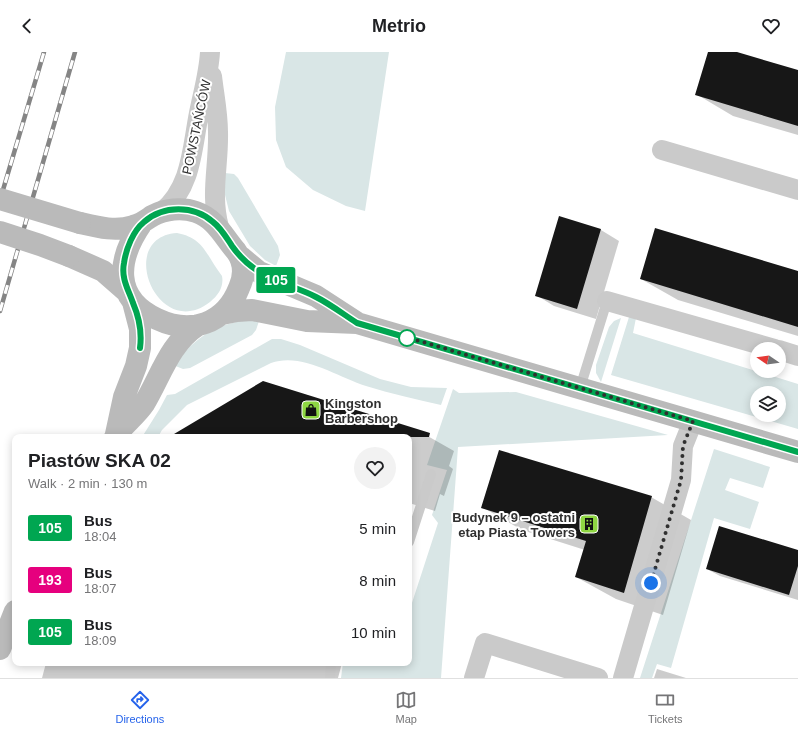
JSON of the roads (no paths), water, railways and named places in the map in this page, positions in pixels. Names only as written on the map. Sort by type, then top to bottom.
[{"type":"street","name":"POWSTAŃCÓW","points":[[162,212],[176,198],[188,172],[210,55]]},
{"type":"street","name":"POWSTAŃCÓW","points":[[210,55],[218,131],[218,156],[214,208],[219,227]]},
{"type":"street","points":[[662,150],[798,190]]},
{"type":"street","points":[[0,199],[80,223],[115,229],[134,226],[162,212],[178,209],[195,212],[208,218],[219,227],[241,257],[259,272],[316,296],[357,323]]},
{"type":"street","points":[[116,434],[124,397],[136,366],[140,348],[140,329],[123,273],[125,256],[132,239],[142,223]]},
{"type":"street","points":[[0,232],[70,256],[103,271],[122,286],[143,311],[165,322],[181,326],[198,325]]},
{"type":"street","points":[[222,314],[230,306],[241,285],[244,270],[241,257]]},
{"type":"street","points":[[607,301],[750,342]]},
{"type":"street","points":[[118,434],[143,405],[173,349],[182,338],[198,325],[222,314],[252,310],[307,321],[357,323],[798,452]]},
{"type":"street","points":[[786,352],[798,356]]},
{"type":"street","points":[[623,678],[681,480],[683,446],[693,421]]},
{"type":"street","points":[[0,649],[12,619]]},
{"type":"street","points":[[474,678],[485,643],[598,678]]},
{"type":"lane","points":[[580,388],[607,301]]},
{"type":"lane","points":[[412,524],[431,474]]},
{"type":"lane","points":[[330,678],[331,666]]},
{"type":"railway","points":[[0,200],[44,52]]},
{"type":"railway","points":[[0,311],[75,52]]},
{"type":"place","name":"Kingston Barbershop","points":[[311,410]]},
{"type":"place","name":"Budynek 9 – ostatni etap Piasta Towers","points":[[589,524]]}]
